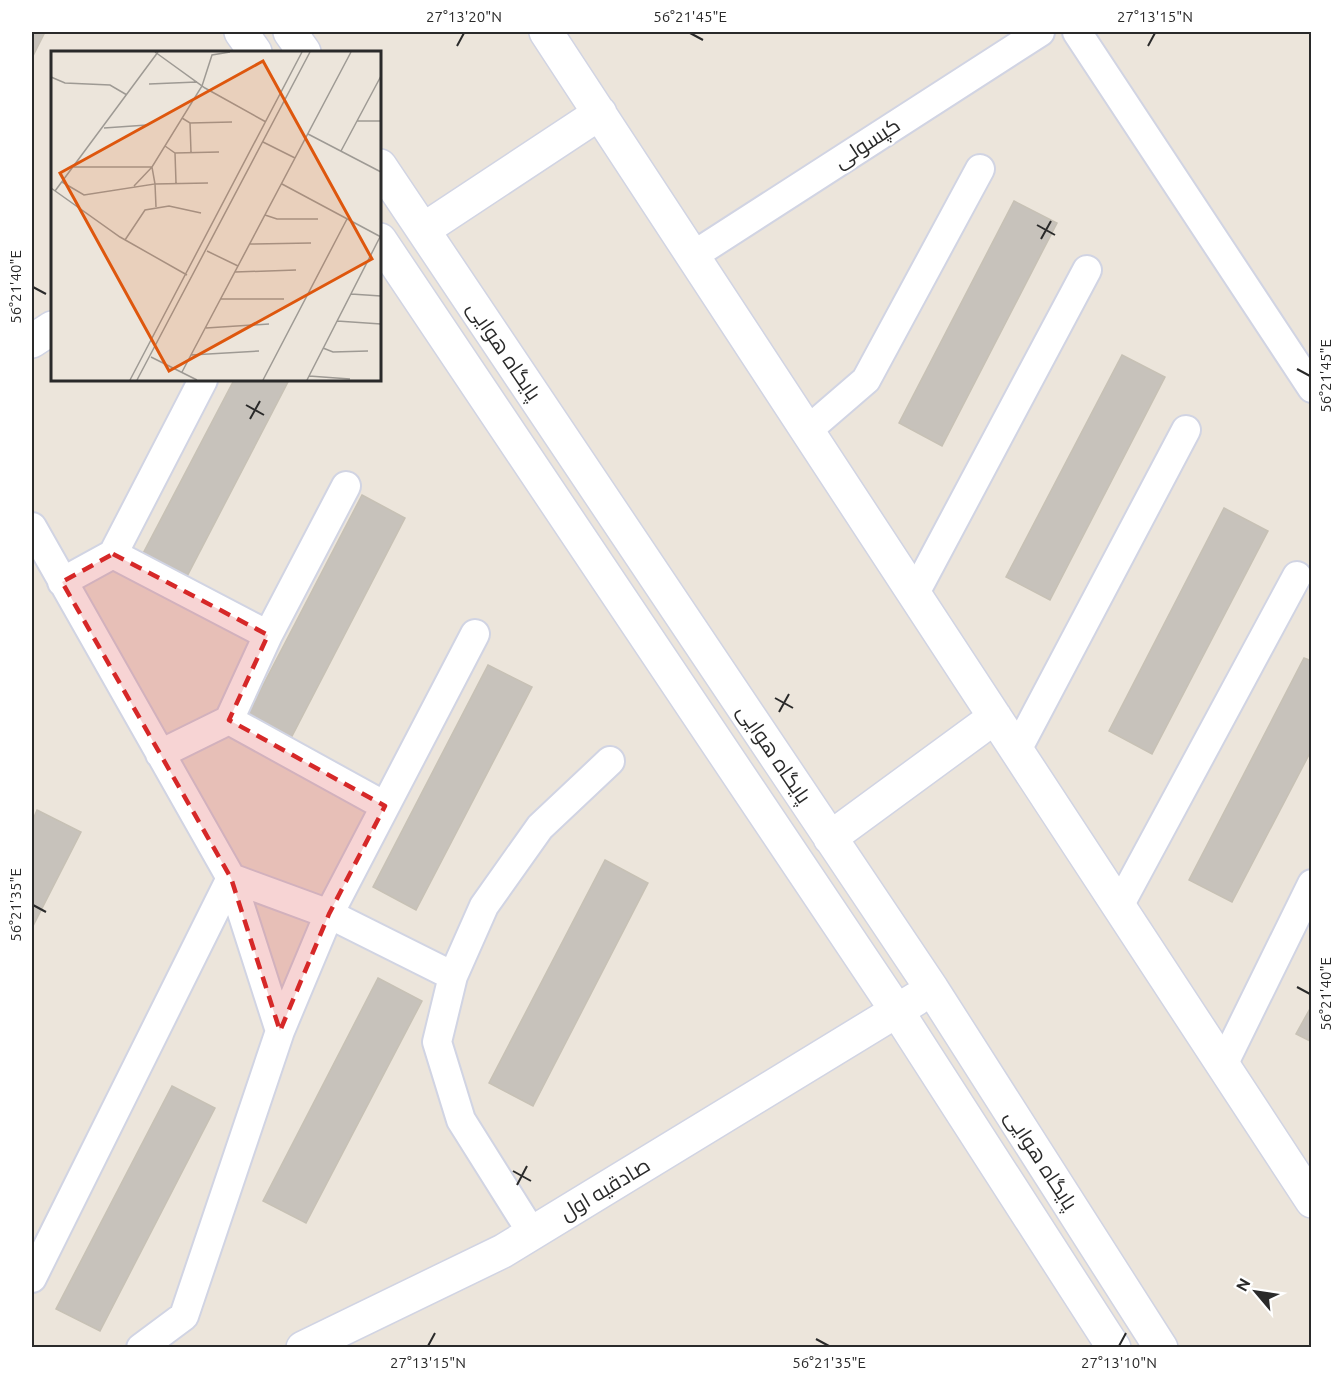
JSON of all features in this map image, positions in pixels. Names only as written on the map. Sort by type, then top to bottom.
[{"type":"main road","points":[[241,32],[254,51]]},
{"type":"main road","points":[[290,32],[303,51]]},
{"type":"main road","points":[[546,32],[1311,1201]]},
{"type":"main road","points":[[423,230],[600,113]]},
{"type":"main road","name":"پایگاه هوایی","points":[[381,167],[932,989],[1161,1347]]},
{"type":"main road","name":"پایگاه هوایی","points":[[381,241],[897,1011],[1114,1347]]},
{"type":"main road","points":[[32,340],[51,328]]},
{"type":"main road","points":[[830,838],[995,717]]},
{"type":"main road","name":"صادقیه اول","points":[[303,1347],[503,1251],[932,989]]},
{"type":"street","name":"کپسولی","points":[[694,255],[1040,32]]},
{"type":"street","points":[[1077,32],[1311,388]]},
{"type":"street","points":[[808,430],[866,380],[980,169]]},
{"type":"street","points":[[915,593],[1087,270]]},
{"type":"street","points":[[62,582],[113,554],[202,381]]},
{"type":"street","points":[[1017,750],[1186,430]]},
{"type":"street","points":[[160,754],[229,720],[268,635],[346,486]]},
{"type":"street","points":[[32,527],[231,878],[280,1031]]},
{"type":"street","points":[[113,554],[268,635]]},
{"type":"street","points":[[1119,906],[1297,576]]},
{"type":"street","points":[[141,1347],[184,1316],[280,1031],[329,914],[475,634]]},
{"type":"street","points":[[229,720],[386,806]]},
{"type":"street","points":[[532,1233],[460,1120],[437,1042],[453,976],[484,906],[540,827],[610,761]]},
{"type":"street","points":[[231,878],[329,914],[453,976]]},
{"type":"street","points":[[32,1278],[231,878]]},
{"type":"street","points":[[1223,1065],[1311,884]]},
{"type":"highlighted area","points":[[113,554],[268,635],[229,720],[385,806],[329,914],[280,1031],[231,878],[62,582]]},
{"type":"building","points":[[32,32],[45,32],[32,58]]},
{"type":"building","points":[[1014,201],[1057,223],[942,446],[899,423]]},
{"type":"building","points":[[1122,355],[1165,377],[1050,600],[1006,577]]},
{"type":"building","points":[[233,381],[288,381],[182,586],[138,563]]},
{"type":"building","points":[[362,495],[405,518],[290,740],[246,718]]},
{"type":"building","points":[[1224,508],[1268,531],[1152,754],[1109,731]]},
{"type":"building","points":[[1304,658],[1312,661],[1312,749],[1232,902],[1189,880]]},
{"type":"building","points":[[488,665],[532,687],[416,910],[373,887]]},
{"type":"building","points":[[37,810],[81,832],[32,928],[32,822]]},
{"type":"building","points":[[605,860],[648,883],[533,1106],[489,1083]]},
{"type":"building","points":[[378,978],[422,1001],[306,1223],[263,1201]]},
{"type":"building","points":[[1312,1005],[1312,1042],[1296,1034]]},
{"type":"building","points":[[172,1086],[215,1108],[100,1331],[56,1309]]}]
